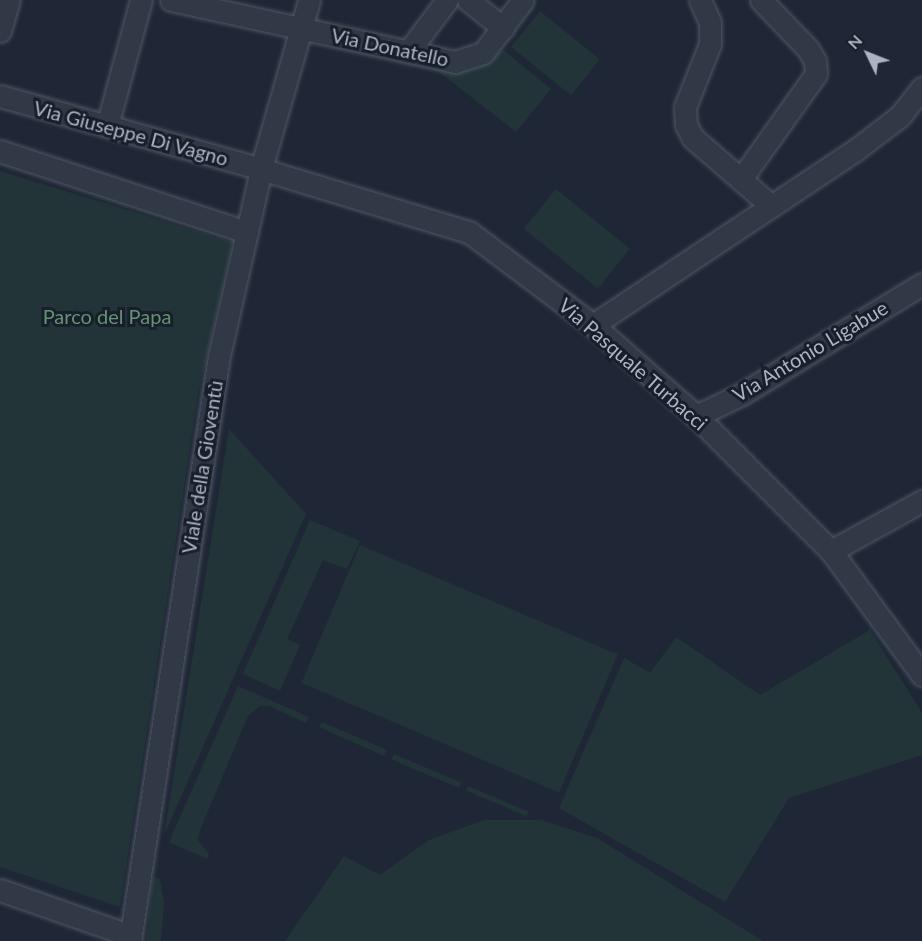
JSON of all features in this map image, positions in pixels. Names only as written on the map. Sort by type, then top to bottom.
[{"type":"street","points":[[0,31],[9,0]]},
{"type":"street","points":[[106,126],[141,0]]},
{"type":"street","name":"Via Donatello","points":[[171,0],[455,62],[483,53],[523,0]]},
{"type":"street","name":"Viale della Gioventù","points":[[130,938],[219,356],[261,169],[309,0]]},
{"type":"street","points":[[408,52],[447,0]]},
{"type":"street","points":[[468,0],[503,28]]},
{"type":"street","points":[[700,0],[710,22],[710,44],[685,106],[686,125],[693,138],[771,205]]},
{"type":"street","points":[[741,180],[816,74],[815,61],[808,49],[761,0]]},
{"type":"street","points":[[593,325],[900,116],[922,88]]},
{"type":"street","name":"Via Giuseppe Di Vagno","points":[[0,96],[261,169]]},
{"type":"street","points":[[0,151],[247,232]]},
{"type":"street","name":"Via Pasquale Turbacci","points":[[261,169],[469,232],[593,325],[696,416],[831,551],[922,675]]},
{"type":"street","name":"Via Antonio Ligabue","points":[[696,416],[742,394],[922,284]]},
{"type":"street","points":[[831,551],[922,501]]},
{"type":"street","points":[[0,890],[130,938]]},
{"type":"green space","points":[[540,11],[600,59],[571,95],[511,47]]},
{"type":"green space","points":[[503,50],[551,89],[516,132],[434,68],[457,71],[474,68]]},
{"type":"green space","name":"Parco del Papa","points":[[0,171],[232,242],[198,394],[120,907],[0,867]]},
{"type":"green space","points":[[556,189],[630,249],[598,288],[524,229]]},
{"type":"green space","points":[[229,429],[306,514],[164,835]]},
{"type":"green space","points":[[310,520],[360,541],[347,569],[323,560],[287,639],[300,645],[280,691],[243,674]]},
{"type":"green space","points":[[360,545],[618,654],[559,792],[301,683]]},
{"type":"green space","points":[[870,630],[922,713],[922,755],[789,798],[725,902],[559,808],[624,658],[650,673],[676,637],[760,695]]},
{"type":"green space","points":[[238,686],[309,717],[306,723],[269,706],[260,706],[248,716],[200,830],[198,840],[209,854],[207,859],[169,842]]},
{"type":"green space","points":[[322,722],[387,750],[384,756],[319,727]]},
{"type":"green space","points":[[394,754],[461,783],[459,788],[392,760]]},
{"type":"green space","points":[[468,786],[529,812],[527,816],[466,791]]},
{"type":"green space","points":[[484,820],[541,820],[597,838],[763,941],[285,941],[344,856],[380,875],[429,840]]},
{"type":"green space","points":[[153,876],[160,879],[164,902],[161,941],[146,941]]}]
